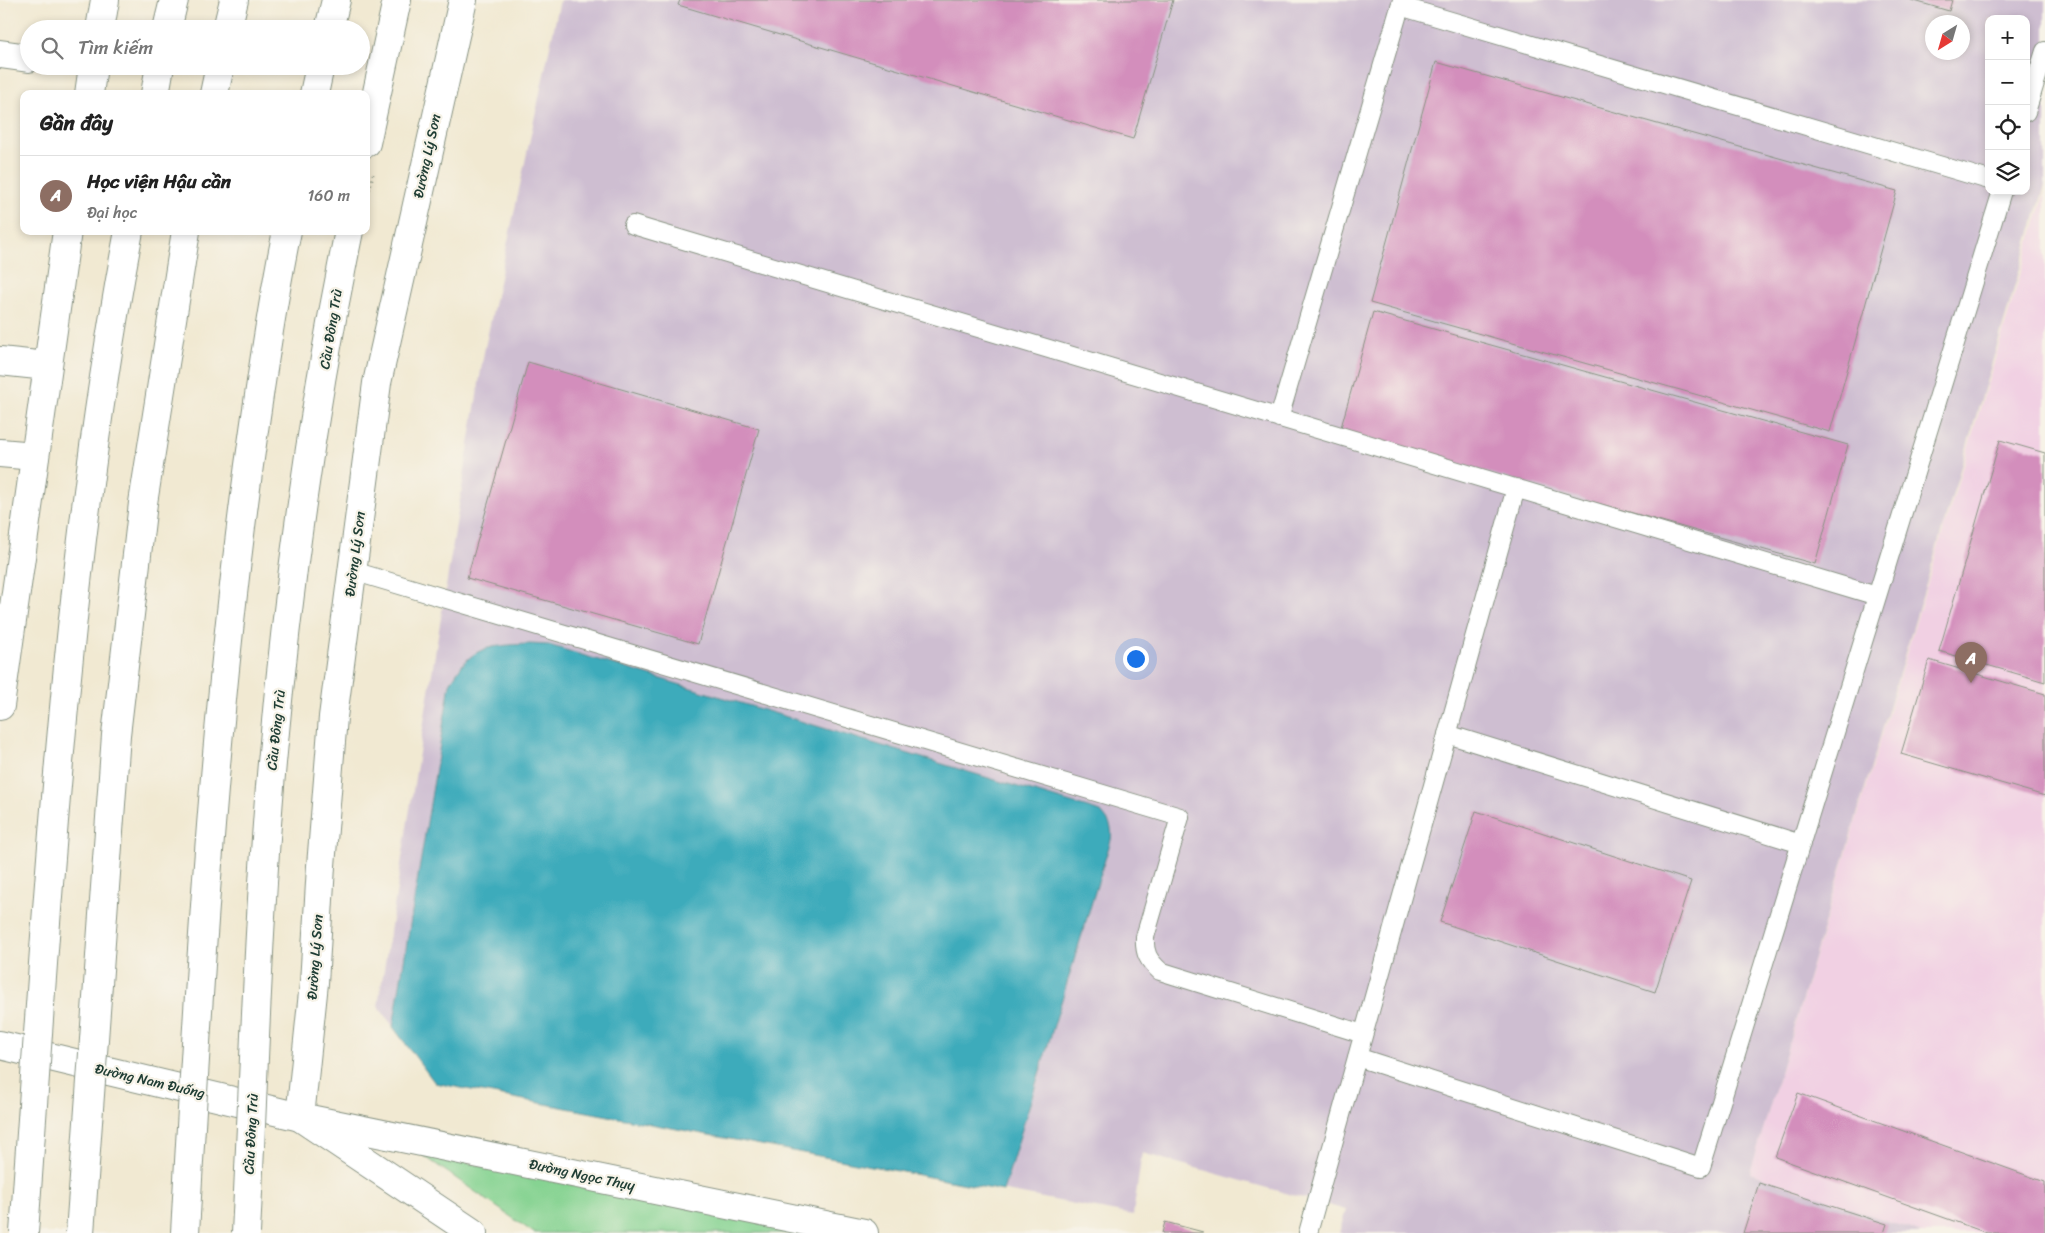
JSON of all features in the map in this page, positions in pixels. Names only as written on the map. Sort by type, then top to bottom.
[{"type":"main road","points":[[102,20],[106,0]]},
{"type":"main road","points":[[169,20],[174,0]]},
{"type":"main road","points":[[229,20],[234,0]]},
{"type":"main road","points":[[331,20],[336,0]]},
{"type":"main road","points":[[370,125],[397,0]]},
{"type":"main road","name":"Đường Lý Sơn","points":[[300,1117],[314,983],[333,717],[377,383],[463,0]]},
{"type":"main road","points":[[0,54],[20,57]]},
{"type":"main road","points":[[90,90],[92,75]]},
{"type":"main road","points":[[156,90],[158,75]]},
{"type":"main road","points":[[215,90],[218,75]]},
{"type":"main road","points":[[315,90],[318,75]]},
{"type":"main road","points":[[0,706],[66,235]]},
{"type":"main road","points":[[24,1233],[65,694],[87,495],[128,235]]},
{"type":"main road","points":[[80,1233],[116,735],[143,503],[185,235]]},
{"type":"main road","points":[[185,1233],[203,912],[217,739],[240,522],[275,289],[286,235]]},
{"type":"main road","name":"Cầu Đông Trù","points":[[246,1233],[262,913],[272,762],[298,536],[334,305],[347,235]]},
{"type":"main road","points":[[0,361],[47,366]]},
{"type":"main road","points":[[0,453],[35,456]]},
{"type":"main road","name":"Đường Nam Đuống","points":[[0,1045],[300,1117]]},
{"type":"main road","points":[[300,1117],[474,1233]]},
{"type":"main road","name":"Đường Ngọc Thụy","points":[[300,1117],[864,1233]]},
{"type":"lane","points":[[1279,418],[1401,3],[1985,179]]},
{"type":"lane","points":[[2028,105],[2045,52]]},
{"type":"lane","points":[[1357,1057],[1702,1167],[2001,195]]},
{"type":"lane","points":[[632,225],[1877,596]]},
{"type":"lane","points":[[1308,1233],[1516,488]]},
{"type":"lane","points":[[352,571],[1180,817],[1145,937],[1144,949],[1150,962],[1160,971],[1363,1034]]},
{"type":"lane","points":[[1447,734],[1801,844]]},
{"type":"shaded area","points":[[560,0],[2045,0],[2045,185],[1750,1173],[1922,1233],[1339,1233],[1346,1210],[1142,1153],[1133,1215],[435,1083],[378,1006],[484,352]]},
{"type":"shaded area","points":[[2045,192],[2045,1233],[1922,1233],[1750,1173]]},
{"type":"green space","points":[[420,1153],[809,1233],[534,1233]]},
{"type":"water","points":[[529,644],[549,645],[1101,812],[1110,824],[1111,840],[1003,1191],[435,1083],[393,1027],[450,684],[465,662],[482,650],[492,647]]},
{"type":"building","points":[[680,0],[1173,0],[1133,139],[678,5]]},
{"type":"building","points":[[1911,0],[1952,0],[1949,11]]},
{"type":"building","points":[[1436,62],[1897,191],[1830,432],[1370,303]]},
{"type":"building","points":[[1373,312],[1848,445],[1815,564],[1340,431]]},
{"type":"building","points":[[528,362],[759,429],[698,644],[467,578]]},
{"type":"building","points":[[2000,440],[2045,453],[2045,682],[1939,651]]},
{"type":"building","points":[[1929,660],[2045,694],[2045,796],[1901,754]]},
{"type":"building","points":[[1476,811],[1691,881],[1655,992],[1440,922]]},
{"type":"building","points":[[1798,1093],[2045,1182],[2045,1233],[1987,1233],[1775,1157]]},
{"type":"building","points":[[1759,1183],[1887,1224],[1884,1233],[1743,1233]]},
{"type":"building","points":[[1165,1222],[1203,1232],[1203,1233],[1162,1233]]},
{"type":"place","name":"Học viện Hậu cần","points":[[1971,683]]}]
